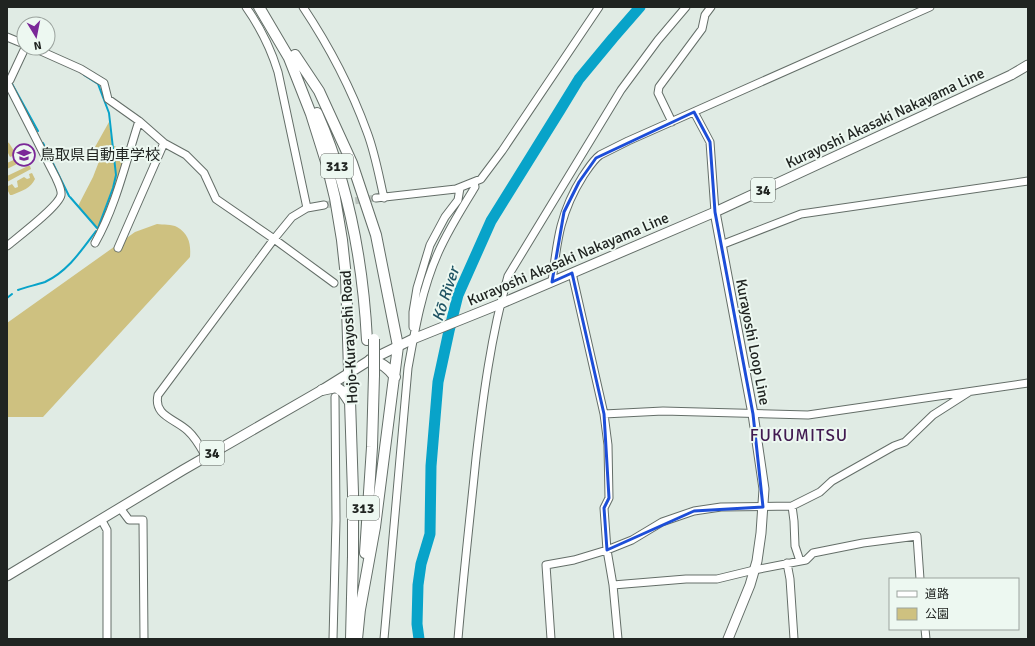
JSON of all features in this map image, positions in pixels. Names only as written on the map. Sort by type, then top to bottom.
[{"type":"highway","name":"Hojo-Kurayoshi Road","points":[[259,7],[292,57]]},
{"type":"highway","name":"Hojo-Kurayoshi Road","points":[[266,7],[330,129],[351,193],[366,262],[371,299],[370,339],[372,447],[357,639]]},
{"type":"highway","points":[[292,57],[319,91],[352,163],[376,235],[398,346],[375,527],[359,615]]},
{"type":"highway","points":[[292,57],[321,142],[335,198],[346,277],[353,556],[351,639]]},
{"type":"highway","points":[[370,360],[378,361],[388,368],[395,377]]},
{"type":"highway","name":"Hojo-Kurayoshi Road","points":[[351,639],[361,537],[371,376]]},
{"type":"highway","points":[[322,390],[336,387],[343,392],[349,401]]},
{"type":"main road","name":"Kurayoshi Akasaki Nakayama Line","points":[[7,576],[206,457],[322,390],[348,372],[398,346],[715,212],[1027,69]]},
{"type":"main road","name":"Kurayoshi Loop Line","points":[[715,212],[752,414],[764,489],[761,533],[757,561],[750,585],[728,639]]},
{"type":"street","points":[[246,7],[263,34],[275,61],[307,208]]},
{"type":"street","points":[[303,7],[322,36],[355,102],[368,133],[384,198]]},
{"type":"street","points":[[376,198],[437,192],[460,188],[481,179],[502,151],[599,7]]},
{"type":"street","points":[[458,639],[482,406],[497,305],[508,276],[621,90],[658,40],[686,7]]},
{"type":"street","points":[[672,122],[658,93],[659,87],[702,29],[704,15],[711,7]]},
{"type":"street","points":[[552,282],[558,237],[564,212],[579,182],[596,158],[600,155],[930,7]]},
{"type":"street","points":[[7,246],[54,206],[61,197],[61,192],[56,178],[7,82],[10,80],[21,56]]},
{"type":"street","points":[[52,56],[81,69],[104,83],[108,99],[139,121],[164,142],[186,155],[204,173],[216,199],[334,283]]},
{"type":"street","points":[[694,112],[710,142],[715,212]]},
{"type":"street","points":[[94,243],[110,212],[139,121]]},
{"type":"street","points":[[118,248],[164,142]]},
{"type":"street","points":[[721,245],[801,214],[1028,181]]},
{"type":"street","points":[[384,639],[408,368],[417,337],[425,287],[438,253],[475,187],[474,182]]},
{"type":"street","points":[[417,337],[413,312],[417,288],[430,246],[445,217],[458,200],[460,188]]},
{"type":"street","points":[[206,457],[188,430],[162,413],[158,408],[156,403],[158,395],[274,239],[292,218],[307,208],[324,205]]},
{"type":"street","points":[[572,273],[604,414],[608,445],[609,498],[604,508],[607,550],[618,639]]},
{"type":"street","points":[[604,414],[663,411],[808,415],[1028,384]]},
{"type":"street","points":[[551,639],[546,565],[574,560],[607,550],[632,540],[662,522],[694,511],[721,507],[792,506],[820,492],[839,477],[894,446],[905,442],[933,415],[969,392]]},
{"type":"street","points":[[333,639],[336,520],[336,397]]},
{"type":"street","points":[[792,506],[795,546],[800,561]]},
{"type":"street","points":[[120,508],[129,520],[143,520],[144,639]]},
{"type":"street","points":[[101,519],[108,530],[107,639]]},
{"type":"street","points":[[612,585],[717,578],[806,560],[813,553],[863,543],[916,536],[920,578]]},
{"type":"street","points":[[787,564],[790,579],[794,639]]},
{"type":"highlighted area","points":[[694,112],[710,142],[715,212],[753,414],[763,507],[694,511],[607,550],[604,508],[609,498],[604,414],[572,273],[552,282],[564,212],[579,182],[596,158]]},
{"type":"green space","points":[[109,122],[112,145],[127,152],[114,195],[99,231],[78,206],[93,177],[103,151],[95,147]]},
{"type":"green space","points":[[7,142],[14,151],[21,149],[23,152],[10,157],[7,151]]},
{"type":"green space","points":[[22,156],[27,157],[27,159],[7,169],[7,163]]},
{"type":"green space","points":[[30,166],[31,169],[7,182],[7,176]]},
{"type":"green space","points":[[32,173],[35,179],[29,187],[23,191],[10,195],[7,189],[8,186],[12,184],[15,188],[18,187],[17,181],[24,177],[27,179],[30,178],[29,174]]},
{"type":"green space","points":[[157,224],[175,226],[187,236],[190,248],[190,257],[43,417],[7,417],[7,323],[135,232]]},
{"type":"waterway","name":"Kō River","points":[[419,639],[417,624],[418,585],[421,564],[430,534],[431,466],[438,382],[458,295],[491,221],[579,79],[640,7]]},
{"type":"waterway","points":[[84,75],[98,84],[109,113],[116,175],[113,188],[98,228]]},
{"type":"waterway","points":[[11,82],[38,131]]},
{"type":"waterway","points":[[43,143],[69,196]]},
{"type":"waterway","points":[[70,197],[97,228]]},
{"type":"waterway","points":[[18,290],[45,282],[61,272],[74,260],[96,231]]},
{"type":"waterway","points":[[7,298],[12,294]]},
{"type":"tunnel","points":[[324,205],[376,198]]},
{"type":"place","name":"鳥取県自動車学校","points":[[24,155]]},
{"type":"district","name":"FUKUMITSU","points":[[799,435]]}]
